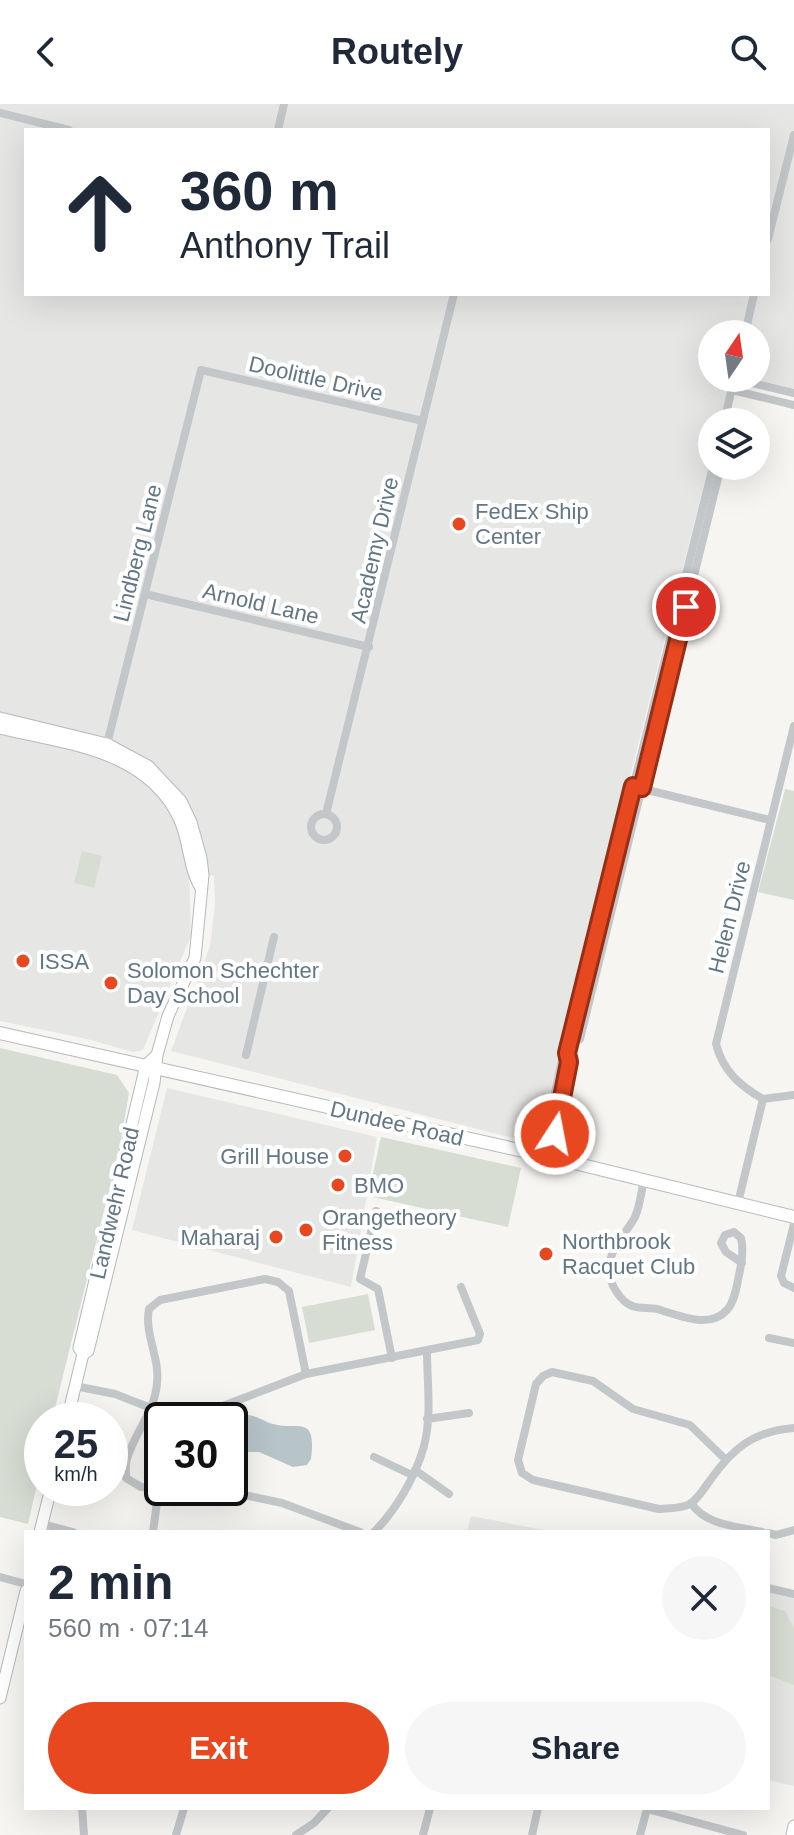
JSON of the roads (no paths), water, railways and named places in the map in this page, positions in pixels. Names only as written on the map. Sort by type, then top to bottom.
[{"type":"main road","name":"Dundee Road","points":[[0,1033],[153,1063],[794,1217]]},
{"type":"street","points":[[278,128],[284,104]]},
{"type":"street","points":[[0,113],[61,128]]},
{"type":"street","points":[[770,231],[794,135]]},
{"type":"street","name":"Academy Drive","points":[[326,814],[454,296]]},
{"type":"street","points":[[748,320],[754,296]]},
{"type":"street","name":"Doolittle Drive","points":[[201,370],[423,421]]},
{"type":"street","name":"Lindberg Lane","points":[[107,744],[201,370]]},
{"type":"street","points":[[770,387],[794,393]]},
{"type":"street","points":[[740,392],[794,405]]},
{"type":"street","points":[[580,1039],[710,480]]},
{"type":"street","points":[[546,1156],[562,1060],[567,1053],[584,976],[717,480]]},
{"type":"street","name":"Arnold Lane","points":[[145,594],[369,647]]},
{"type":"street","name":"Landwehr Road","points":[[0,718],[107,744],[148,766],[181,801],[199,848],[203,875],[195,958],[168,1016],[153,1063],[79,1348],[83,1354],[71,1402]]},
{"type":"street","name":"Helen Drive","points":[[763,1099],[744,1089],[729,1072],[716,1044],[794,726]]},
{"type":"street","name":"Landwehr Road","points":[[0,728],[107,754],[147,777],[178,816],[188,840],[194,877],[201,888]]},
{"type":"street","points":[[637,787],[770,820]]},
{"type":"street","points":[[246,1055],[274,937]]},
{"type":"street","points":[[584,976],[595,979]]},
{"type":"street","points":[[738,1203],[763,1099],[794,1095]]},
{"type":"street","points":[[644,1181],[635,1216],[620,1236],[609,1268],[611,1283],[621,1297],[632,1306],[655,1309],[674,1316],[695,1320],[714,1318],[727,1310],[734,1297],[742,1263]]},
{"type":"street","points":[[376,1211],[360,1279],[378,1289],[392,1358]]},
{"type":"street","points":[[794,1224],[781,1276],[784,1283],[794,1288]]},
{"type":"street","points":[[152,1402],[157,1384],[156,1355],[146,1324],[149,1309],[160,1300],[265,1279],[278,1282],[289,1291],[306,1374]]},
{"type":"street","points":[[233,1402],[306,1374],[478,1340],[480,1334],[461,1287]]},
{"type":"street","points":[[769,1338],[794,1343]]},
{"type":"street","points":[[376,1530],[389,1517],[414,1472],[425,1444],[427,1351]]},
{"type":"street","points":[[725,1459],[690,1425],[633,1409],[593,1381],[552,1372],[536,1384],[518,1460],[522,1473],[533,1480],[659,1509],[691,1503],[725,1459],[760,1435],[794,1428]]},
{"type":"street","points":[[75,1386],[115,1394],[144,1405]]},
{"type":"street","points":[[427,1419],[469,1413]]},
{"type":"street","points":[[144,1423],[127,1459],[126,1478],[144,1487]]},
{"type":"street","points":[[374,1457],[414,1472],[449,1494]]},
{"type":"street","points":[[248,1496],[282,1503],[355,1530]]},
{"type":"street","points":[[691,1503],[698,1514],[710,1520],[753,1530]]},
{"type":"street","points":[[41,1528],[46,1506]]},
{"type":"street","points":[[153,1530],[156,1506]]},
{"type":"street","points":[[770,1534],[794,1530]]},
{"type":"street","points":[[0,1577],[24,1583]]},
{"type":"street","points":[[770,1588],[794,1594]]},
{"type":"street","points":[[0,1698],[22,1621]]},
{"type":"street","points":[[82,1810],[84,1835]]},
{"type":"street","points":[[176,1835],[183,1810]]},
{"type":"street","points":[[296,1835],[326,1810]]},
{"type":"street","points":[[423,1835],[429,1810]]},
{"type":"street","points":[[532,1835],[538,1810]]},
{"type":"street","points":[[640,1835],[647,1810]]},
{"type":"street","points":[[651,1810],[743,1835]]},
{"type":"street","points":[[792,1835],[794,1826]]},
{"type":"place","name":"FedEx Ship Center","points":[[459,524]]},
{"type":"place","name":"ISSA","points":[[23,961]]},
{"type":"place","name":"Solomon Schechter Day School","points":[[111,983]]},
{"type":"place","name":"Grill House","points":[[345,1156]]},
{"type":"place","name":"BMO","points":[[338,1185]]},
{"type":"place","name":"Orangetheory Fitness","points":[[306,1230]]},
{"type":"place","name":"Maharaj","points":[[276,1237]]},
{"type":"place","name":"Northbrook Racquet Club","points":[[546,1254]]}]
